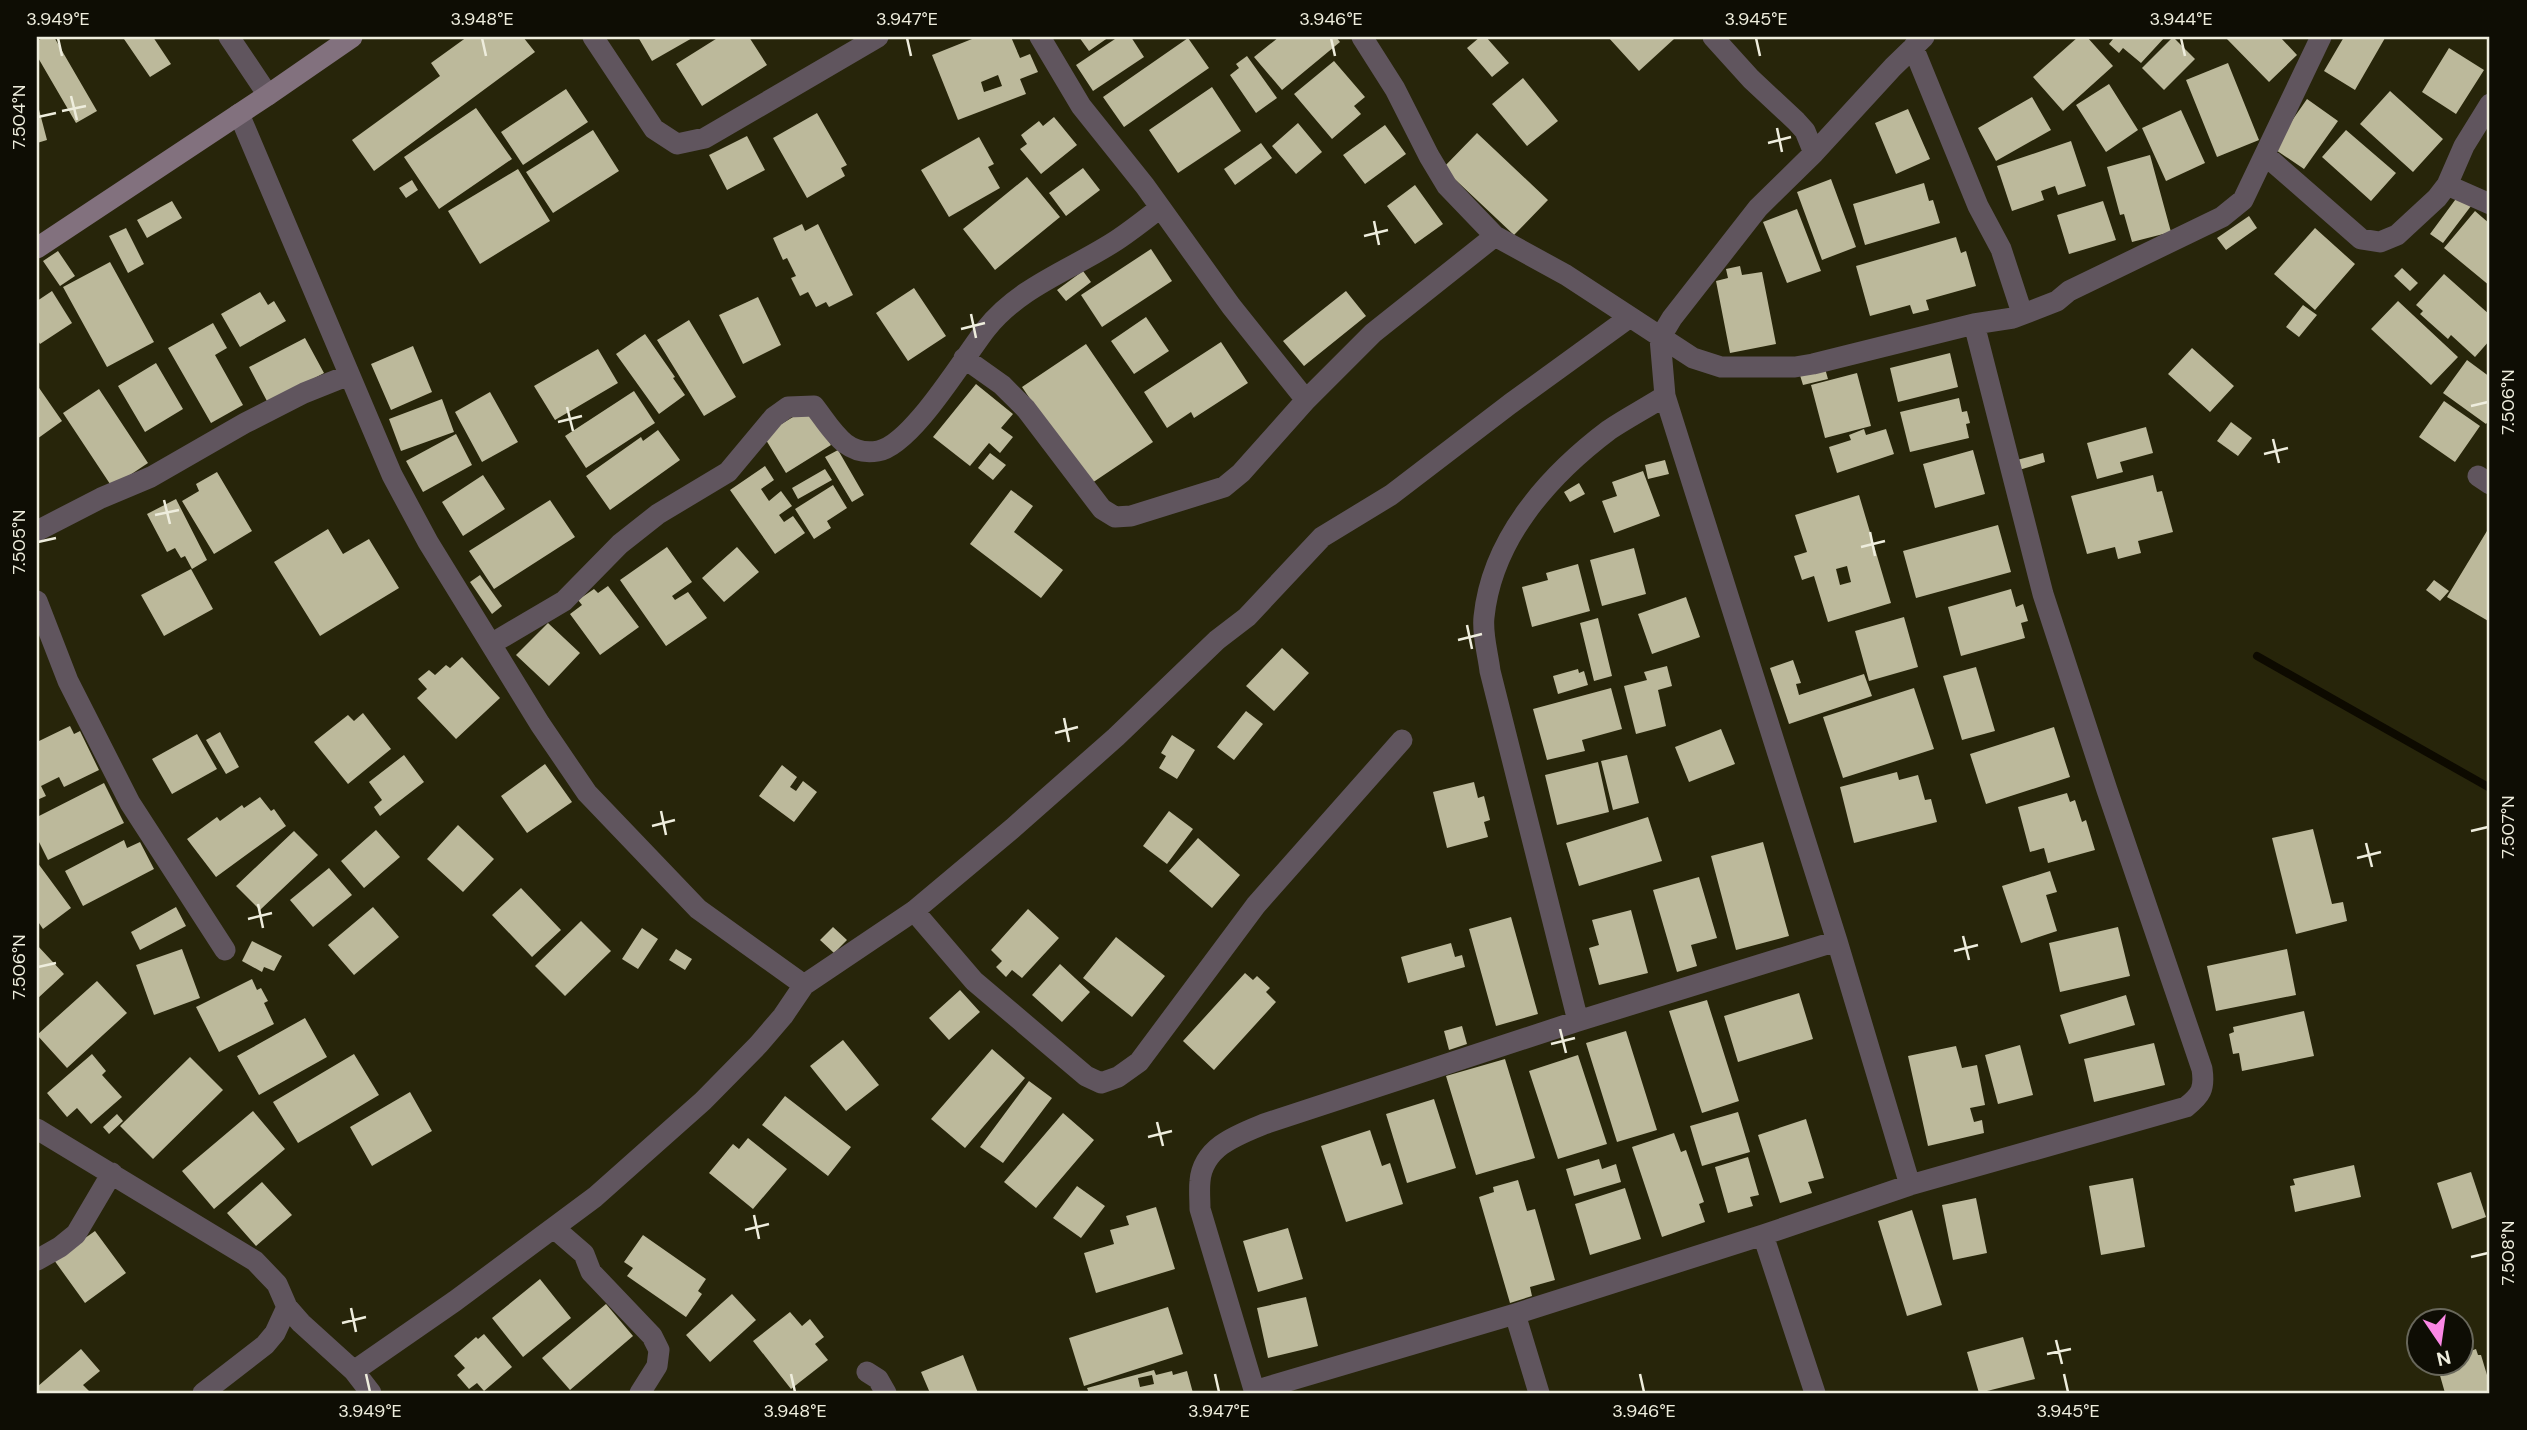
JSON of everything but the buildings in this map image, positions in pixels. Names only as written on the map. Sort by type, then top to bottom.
[{"type":"main road","points":[[37,248],[352,37]]},
{"type":"street","points":[[229,37],[268,95]]},
{"type":"street","points":[[593,37],[653,129],[677,144],[705,138],[878,37]]},
{"type":"street","points":[[1040,37],[1081,106],[1145,187],[1231,306],[1306,400]]},
{"type":"street","points":[[1362,37],[1395,89],[1447,186],[1495,236],[1566,275],[1693,358],[1721,367],[1795,367],[1974,324],[1999,322],[2057,301],[2069,291],[2222,217],[2243,200],[2321,37]]},
{"type":"street","points":[[1713,37],[1751,79],[1805,131],[1814,153]]},
{"type":"street","points":[[1910,1185],[1837,941],[1665,396],[1660,338],[1694,289],[1758,208],[1814,153],[1917,41],[1978,206],[2001,249],[2022,313]]},
{"type":"street","points":[[2265,155],[2361,239],[2380,242],[2397,235],[2437,198],[2447,185],[2465,146],[2490,104]]},
{"type":"street","points":[[239,114],[392,475],[491,644],[587,793],[698,909],[804,985]]},
{"type":"street","points":[[2447,185],[2490,204]]},
{"type":"street","points":[[491,644],[564,601],[620,544],[658,514],[728,472],[774,417],[788,407],[814,406],[846,447],[861,452],[881,451],[900,440],[988,327],[1009,305],[1041,282],[1118,240],[1160,208]]},
{"type":"street","points":[[964,358],[1002,385],[1026,409],[1102,509],[1115,517],[1131,516],[1223,487],[1241,473],[1306,400],[1373,333],[1495,236]]},
{"type":"street","points":[[354,1371],[455,1301],[595,1197],[703,1101],[759,1044],[783,1016],[804,985],[914,911],[1013,828],[1116,737],[1217,640],[1247,617],[1322,537],[1391,495],[1630,317]]},
{"type":"street","points":[[1837,941],[1578,1021],[1264,1124],[1230,1138],[1210,1155],[1200,1178],[1200,1209],[1254,1392],[1515,1314],[1910,1185],[2186,1107],[2200,1096],[2205,1086],[2202,1069],[2043,594],[1974,324]]},
{"type":"street","points":[[37,531],[101,498],[151,477],[304,393],[349,375]]},
{"type":"street","points":[[1578,1021],[1490,671],[1483,621],[1490,579],[1508,540],[1539,494],[1571,462],[1610,430],[1665,396]]},
{"type":"street","points":[[37,601],[68,681],[124,792],[225,950]]},
{"type":"street","points":[[914,911],[974,981],[1086,1076],[1101,1083],[1118,1077],[1139,1062],[1256,905],[1402,740]]},
{"type":"street","points":[[37,1129],[255,1261],[276,1284],[287,1307],[301,1323],[354,1371],[371,1393]]},
{"type":"street","points":[[37,1260],[76,1234],[113,1173]]},
{"type":"street","points":[[554,1228],[584,1254],[591,1272],[652,1336],[659,1350],[657,1366],[640,1393]]},
{"type":"street","points":[[1763,1235],[1815,1393]]},
{"type":"street","points":[[203,1393],[265,1345],[275,1333],[287,1307]]},
{"type":"street","points":[[1515,1314],[1539,1393]]},
{"type":"street","points":[[867,1372],[878,1379],[886,1393]]},
{"type":"waterway","points":[[2257,656],[2490,788]]}]
